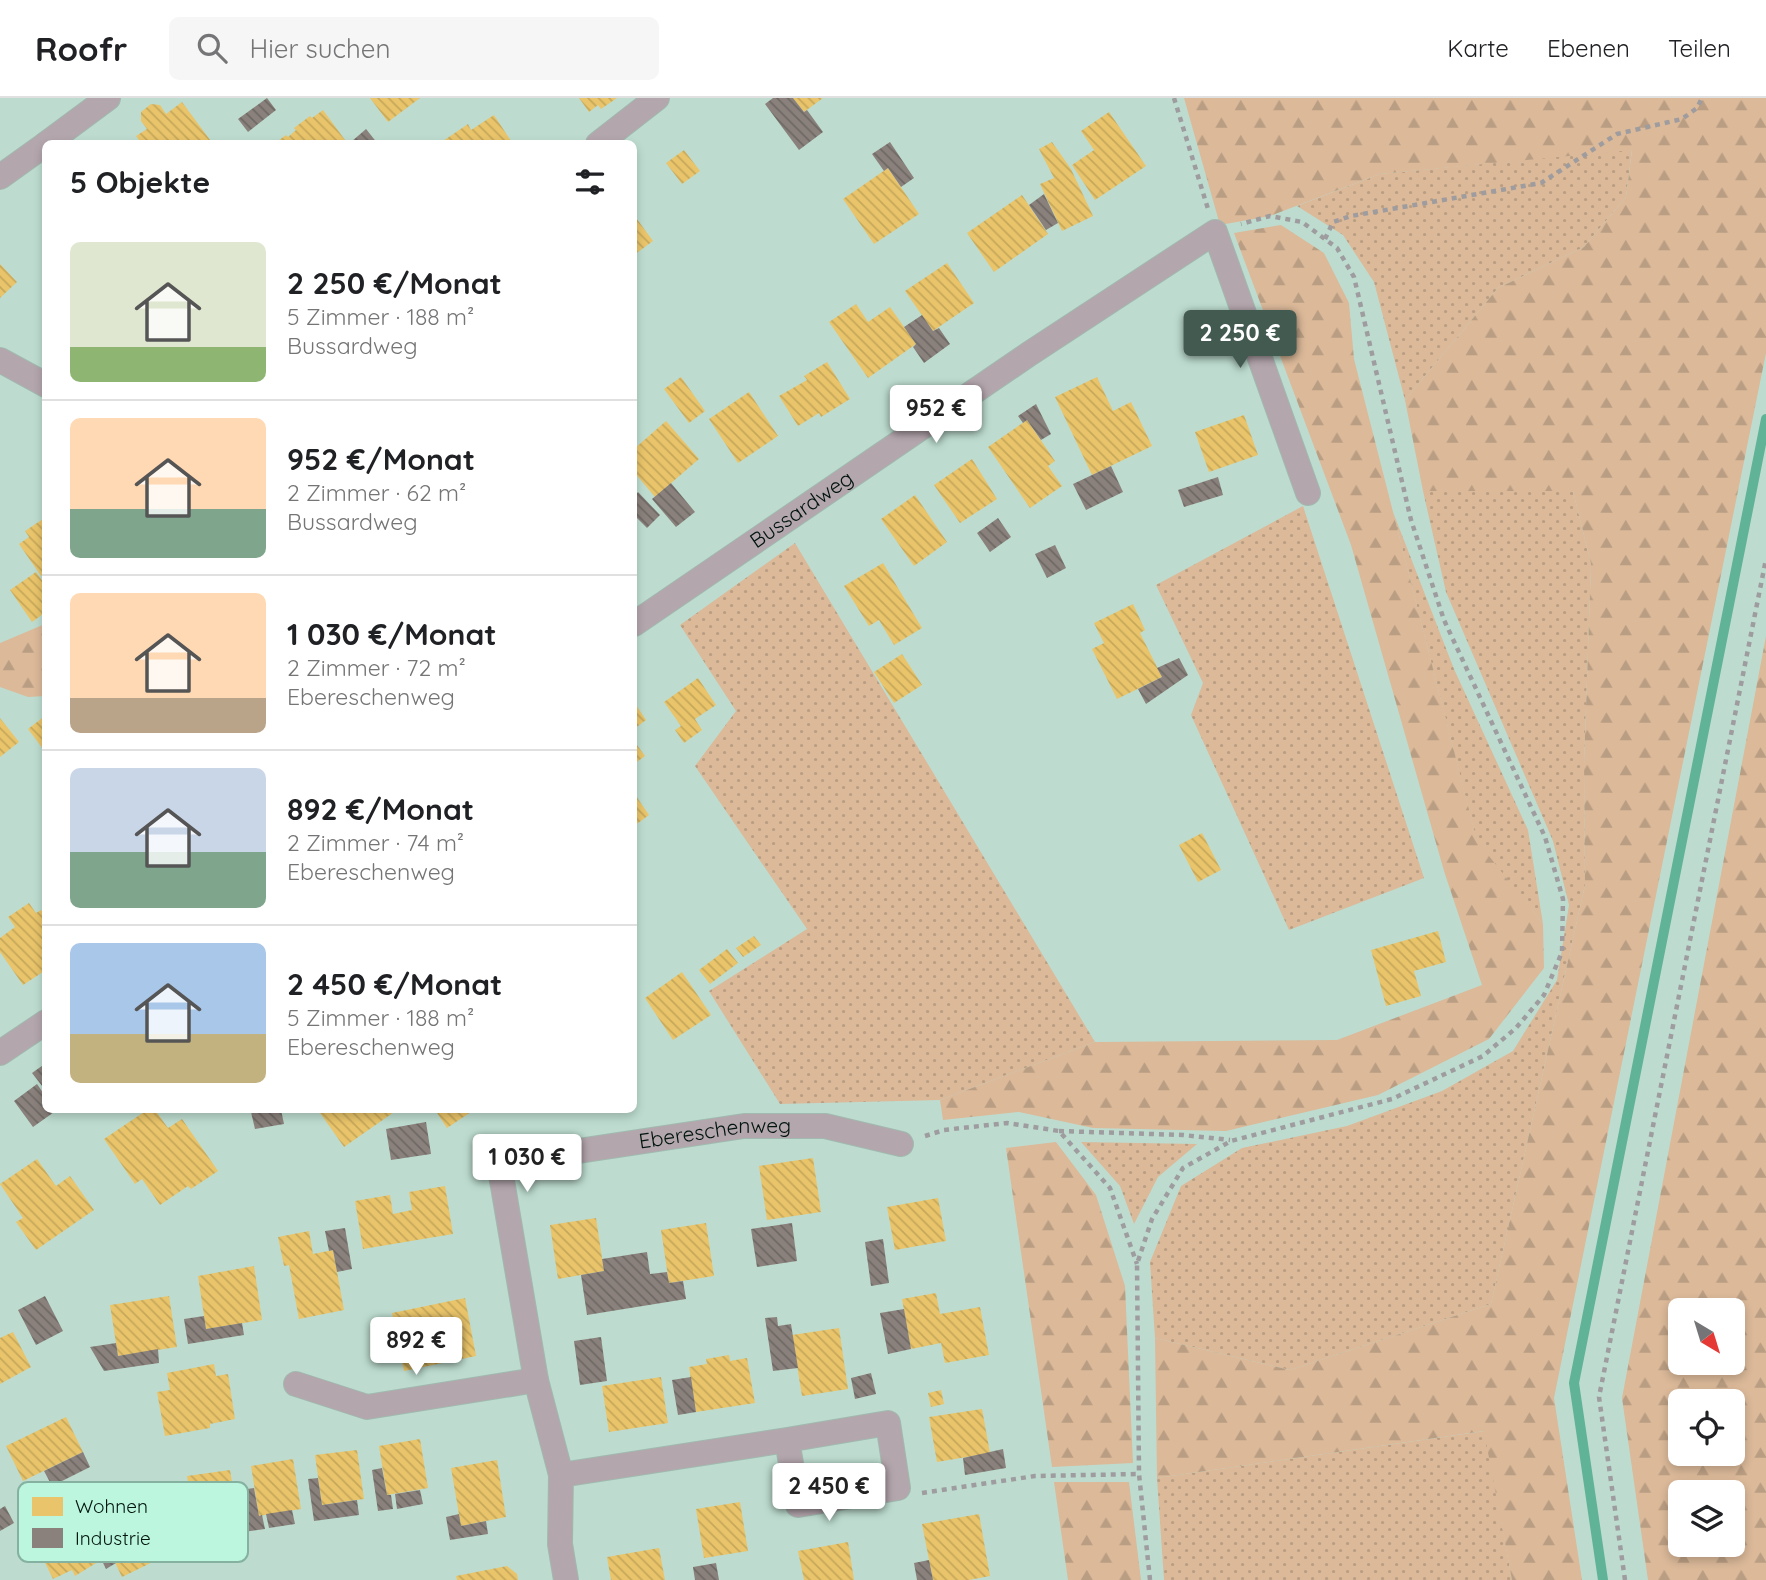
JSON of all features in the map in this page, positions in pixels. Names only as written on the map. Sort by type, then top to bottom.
[{"type":"street","points":[[51,140],[108,98]]},
{"type":"street","points":[[603,140],[657,98]]},
{"type":"street","points":[[0,177],[42,147]]},
{"type":"street","points":[[1215,232],[1308,493]]},
{"type":"street","name":"Bussardweg","points":[[637,622],[1029,354],[1215,232]]},
{"type":"street","points":[[0,360],[42,384]]},
{"type":"street","points":[[0,1053],[42,1025]]},
{"type":"street","name":"Ebereschenweg","points":[[566,1580],[560,1544],[561,1475],[536,1380],[499,1163],[744,1126],[825,1126],[901,1144]]},
{"type":"street","points":[[296,1384],[367,1407],[536,1380]]},
{"type":"street","points":[[561,1475],[888,1423],[898,1488],[798,1505],[787,1440]]},
{"type":"path","points":[[1150,1580],[1139,1474],[1137,1264],[1152,1219],[1183,1168],[1231,1140],[1392,1100],[1483,1056],[1516,1028],[1544,995],[1562,952],[1563,898],[1545,837],[1444,620],[1411,520],[1354,277],[1337,248],[1302,222],[1270,216],[1215,232],[1174,98]]},
{"type":"path","points":[[1325,239],[1333,222],[1351,216],[1541,183],[1617,134],[1682,119],[1698,108],[1702,98]]},
{"type":"path","points":[[1625,1580],[1599,1397],[1766,559]]},
{"type":"path","points":[[901,1144],[944,1130],[1007,1123],[1059,1131],[1183,1135],[1231,1140]]},
{"type":"path","points":[[1059,1131],[1110,1188],[1137,1264]]},
{"type":"path","points":[[898,1488],[921,1494],[1035,1476],[1139,1474]]},
{"type":"green space","points":[[1184,98],[1766,98],[1766,353],[1554,1398],[1582,1580],[1512,1580],[1484,1431],[1157,1478],[1155,1338],[1290,1370],[1491,1304],[1585,885],[1584,765],[1591,564],[1573,491],[1423,491],[1405,400],[1498,288],[1584,247],[1626,197],[1632,150],[1380,174],[1270,216],[1220,225]]},
{"type":"green space","points":[[1632,149],[1626,197],[1584,247],[1498,288],[1405,400],[1374,282],[1343,235],[1297,206],[1380,174]]},
{"type":"green space","points":[[1281,225],[1324,253],[1349,303],[1354,359],[1477,841],[1543,924],[1544,968],[1489,1039],[1378,1095],[1226,1131],[1093,1128],[1019,1112],[943,1120],[940,1100],[1095,1042],[1337,1040],[1482,985],[1444,871],[1351,545],[1234,233]]},
{"type":"green space","points":[[1423,491],[1573,491],[1591,564],[1584,765],[1585,885],[1491,1304],[1290,1370],[1155,1338],[1150,1262],[1181,1186],[1242,1148],[1347,1126],[1442,1091],[1513,1051],[1557,980],[1569,905],[1553,841],[1446,592]]},
{"type":"green space","points":[[1303,506],[1424,878],[1289,930],[1191,715],[1203,683],[1156,585]]},
{"type":"green space","points":[[1393,512],[1454,669],[1528,830],[1543,924],[1477,842]]},
{"type":"green space","points":[[795,543],[1095,1042],[940,1100],[780,1104],[709,991],[807,929],[695,766],[736,711],[680,625]]},
{"type":"green space","points":[[42,625],[42,696],[28,697],[0,687],[0,643]]},
{"type":"green space","points":[[1766,636],[1766,1580],[1648,1580],[1622,1398]]},
{"type":"green space","points":[[1056,1142],[1096,1195],[1125,1286],[1133,1463],[1052,1467],[1006,1148]]},
{"type":"green space","points":[[1081,1142],[1197,1144],[1158,1177],[1134,1224],[1120,1186]]},
{"type":"green space","points":[[1485,1431],[1512,1580],[1164,1580],[1157,1478]]},
{"type":"green space","points":[[1054,1482],[1129,1482],[1141,1580],[1068,1580]]},
{"type":"building: Wohnen","points":[[370,98],[420,98],[388,122]]},
{"type":"building: Wohnen","points":[[579,98],[617,98],[601,109],[598,105],[589,112]]},
{"type":"building: Wohnen","points":[[793,98],[823,98],[804,112]]},
{"type":"building: Wohnen","points":[[182,102],[210,140],[139,140],[136,136],[147,129],[141,121],[141,112],[151,104],[160,105],[166,114]]},
{"type":"building: Wohnen","points":[[323,110],[345,140],[279,140],[286,135],[288,137],[296,130],[294,128],[310,116],[312,118]]},
{"type":"building: Wohnen","points":[[1109,112],[1146,166],[1095,200],[1072,165],[1094,150],[1081,131]]},
{"type":"building: Wohnen","points":[[494,115],[510,140],[444,140],[468,124],[471,130]]},
{"type":"building: Wohnen","points":[[1052,142],[1071,169],[1093,216],[1062,231],[1040,184],[1054,178],[1039,149]]},
{"type":"building: Wohnen","points":[[684,150],[700,171],[682,184],[666,163]]},
{"type":"building: Wohnen","points":[[888,168],[919,214],[874,244],[843,199]]},
{"type":"building: Wohnen","points":[[1022,195],[1048,234],[994,272],[967,233]]},
{"type":"building: Wohnen","points":[[637,219],[653,241],[637,253]]},
{"type":"building: Wohnen","points":[[947,263],[974,303],[933,331],[905,291]]},
{"type":"building: Wohnen","points":[[0,264],[17,282],[0,298]]},
{"type":"building: Wohnen","points":[[856,304],[868,322],[890,307],[916,344],[868,378],[829,322]]},
{"type":"building: Wohnen","points":[[827,362],[850,399],[821,417],[819,413],[798,426],[779,396],[807,380],[804,376]]},
{"type":"building: Wohnen","points":[[681,377],[705,411],[689,423],[664,389]]},
{"type":"building: Wohnen","points":[[1097,377],[1113,411],[1131,402],[1152,446],[1092,475],[1055,397]]},
{"type":"building: Wohnen","points":[[749,392],[778,436],[738,463],[709,419]]},
{"type":"building: Wohnen","points":[[1244,415],[1258,455],[1209,472],[1195,432]]},
{"type":"building: Wohnen","points":[[1027,420],[1055,461],[1048,466],[1062,486],[1030,508],[988,447]]},
{"type":"building: Wohnen","points":[[666,421],[699,459],[655,497],[637,476],[637,446]]},
{"type":"building: Wohnen","points":[[972,459],[997,499],[960,523],[934,485]]},
{"type":"building: Wohnen","points":[[915,495],[947,542],[914,566],[881,519]]},
{"type":"building: Wohnen","points":[[42,520],[41,576],[19,544],[29,537],[25,531]]},
{"type":"building: Wohnen","points":[[883,563],[922,628],[894,645],[879,620],[869,626],[844,586]]},
{"type":"building: Wohnen","points":[[36,572],[42,580],[42,615],[32,622],[10,590]]},
{"type":"building: Wohnen","points":[[1133,604],[1145,630],[1140,633],[1162,677],[1117,699],[1092,649],[1104,643],[1094,623]]},
{"type":"building: Wohnen","points":[[902,654],[922,685],[894,703],[874,672]]},
{"type":"building: Wohnen","points":[[698,678],[716,705],[695,719],[702,730],[684,743],[675,730],[681,726],[664,702]]},
{"type":"building: Wohnen","points":[[637,706],[646,720],[637,727]]},
{"type":"building: Wohnen","points":[[0,718],[19,742],[0,757]]},
{"type":"building: Wohnen","points":[[42,718],[42,748],[28,729]]},
{"type":"building: Wohnen","points":[[637,745],[645,756],[637,762]]},
{"type":"building: Wohnen","points":[[637,797],[649,815],[637,824]]},
{"type":"building: Wohnen","points":[[1202,833],[1221,870],[1198,882],[1179,845]]},
{"type":"building: Wohnen","points":[[29,903],[36,913],[42,912],[42,973],[23,985],[0,952],[0,938],[15,927],[8,917]]},
{"type":"building: Wohnen","points":[[1438,931],[1446,962],[1414,971],[1421,996],[1386,1006],[1371,950]]},
{"type":"building: Wohnen","points":[[754,936],[761,945],[743,957],[736,948]]},
{"type":"building: Wohnen","points":[[727,949],[738,963],[710,984],[699,970]]},
{"type":"building: Wohnen","points":[[682,972],[711,1015],[673,1040],[645,998]]},
{"type":"building: Wohnen","points":[[143,1113],[157,1113],[168,1128],[182,1119],[218,1171],[191,1189],[188,1186],[160,1205],[142,1179],[135,1184],[104,1139]]},
{"type":"building: Wohnen","points":[[320,1113],[393,1113],[344,1147]]},
{"type":"building: Wohnen","points":[[437,1113],[470,1113],[447,1128]]},
{"type":"building: Wohnen","points":[[813,1158],[821,1212],[767,1220],[759,1166]]},
{"type":"building: Wohnen","points":[[37,1159],[56,1186],[70,1176],[94,1210],[36,1250],[16,1222],[23,1218],[0,1184]]},
{"type":"building: Wohnen","points":[[445,1186],[453,1234],[363,1249],[355,1201],[390,1195],[393,1214],[412,1210],[409,1192]]},
{"type":"building: Wohnen","points":[[938,1198],[946,1241],[895,1250],[887,1207]]},
{"type":"building: Wohnen","points":[[596,1218],[604,1271],[558,1279],[550,1225]]},
{"type":"building: Wohnen","points":[[706,1223],[714,1276],[669,1283],[661,1230]]},
{"type":"building: Wohnen","points":[[309,1231],[313,1254],[333,1250],[344,1310],[299,1319],[289,1265],[284,1266],[278,1237]]},
{"type":"building: Wohnen","points":[[254,1266],[262,1320],[206,1329],[198,1276]]},
{"type":"building: Wohnen","points":[[936,1293],[940,1314],[980,1307],[989,1355],[945,1363],[941,1343],[911,1349],[902,1299]]},
{"type":"building: Wohnen","points":[[169,1296],[177,1347],[118,1356],[110,1305]]},
{"type":"building: Wohnen","points":[[465,1298],[476,1356],[404,1371],[392,1313]]},
{"type":"building: Wohnen","points":[[839,1328],[848,1389],[802,1396],[792,1335]]},
{"type":"building: Wohnen","points":[[13,1332],[31,1367],[0,1384],[0,1338]]},
{"type":"building: Wohnen","points":[[729,1355],[730,1361],[747,1358],[755,1403],[696,1412],[689,1367],[707,1364],[706,1359]]},
{"type":"building: Wohnen","points":[[214,1364],[216,1376],[228,1374],[235,1419],[210,1424],[210,1428],[165,1436],[157,1392],[170,1390],[167,1373]]},
{"type":"building: Wohnen","points":[[661,1377],[668,1423],[609,1432],[602,1386]]},
{"type":"building: Wohnen","points":[[941,1390],[944,1404],[931,1407],[928,1393]]},
{"type":"building: Wohnen","points":[[982,1409],[990,1453],[937,1462],[929,1417]]},
{"type":"building: Wohnen","points":[[66,1417],[83,1452],[23,1481],[6,1446]]},
{"type":"building: Wohnen","points":[[420,1439],[428,1488],[387,1495],[379,1446]]},
{"type":"building: Wohnen","points":[[357,1450],[364,1499],[322,1505],[315,1455]]},
{"type":"building: Wohnen","points":[[293,1459],[301,1509],[259,1516],[251,1466]]},
{"type":"building: Wohnen","points":[[497,1460],[506,1517],[461,1526],[451,1468]]},
{"type":"building: Wohnen","points":[[230,1470],[232,1482],[188,1482],[187,1476]]},
{"type":"building: Wohnen","points":[[740,1502],[748,1551],[704,1558],[696,1509]]},
{"type":"building: Wohnen","points":[[979,1514],[990,1576],[969,1580],[933,1580],[922,1524]]},
{"type":"building: Wohnen","points":[[848,1542],[854,1580],[804,1580],[798,1551]]},
{"type":"building: Wohnen","points":[[659,1548],[665,1580],[611,1580],[607,1557]]},
{"type":"building: Wohnen","points":[[45,1562],[98,1562],[75,1576],[72,1570],[53,1579]]},
{"type":"building: Wohnen","points":[[115,1562],[153,1562],[122,1577]]},
{"type":"building: Wohnen","points":[[507,1566],[517,1574],[518,1580],[457,1580],[456,1576]]},
{"type":"building: Industrie","points":[[267,98],[276,110],[248,132],[238,119]]},
{"type":"building: Industrie","points":[[773,98],[793,98],[804,112],[807,110],[823,132],[799,150],[765,104]]},
{"type":"building: Industrie","points":[[366,129],[375,140],[353,140]]},
{"type":"building: Industrie","points":[[890,142],[914,178],[901,187],[888,168],[884,171],[872,154]]},
{"type":"building: Industrie","points":[[1044,194],[1058,223],[1046,230],[1029,205]]},
{"type":"building: Industrie","points":[[922,315],[933,331],[939,328],[950,344],[924,363],[913,347],[916,344],[904,327]]},
{"type":"building: Industrie","points":[[1036,404],[1051,434],[1041,440],[1027,420],[1023,423],[1018,416]]},
{"type":"building: Industrie","points":[[1111,466],[1123,492],[1086,510],[1073,484]]},
{"type":"building: Industrie","points":[[1218,477],[1223,495],[1184,507],[1178,490]]},
{"type":"building: Industrie","points":[[671,483],[695,512],[676,527],[652,499]]},
{"type":"building: Industrie","points":[[637,493],[660,515],[647,528],[637,518]]},
{"type":"building: Industrie","points":[[998,518],[1011,537],[990,552],[977,533]]},
{"type":"building: Industrie","points":[[1055,545],[1066,568],[1047,578],[1035,554]]},
{"type":"building: Industrie","points":[[1179,658],[1188,675],[1146,704],[1138,689],[1162,677],[1157,668]]},
{"type":"building: Industrie","points":[[42,1066],[42,1086],[32,1073]]},
{"type":"building: Industrie","points":[[37,1084],[42,1091],[42,1113],[53,1113],[33,1127],[14,1101]]},
{"type":"building: Industrie","points":[[251,1113],[282,1113],[284,1124],[255,1129]]},
{"type":"building: Industrie","points":[[426,1122],[431,1154],[391,1160],[386,1129]]},
{"type":"building: Industrie","points":[[792,1223],[797,1261],[757,1267],[751,1229]]},
{"type":"building: Industrie","points":[[345,1228],[352,1269],[337,1272],[333,1250],[329,1251],[325,1231]]},
{"type":"building: Industrie","points":[[883,1239],[889,1283],[871,1286],[865,1242]]},
{"type":"building: Industrie","points":[[647,1252],[650,1274],[667,1272],[669,1283],[683,1281],[686,1299],[587,1315],[581,1275],[604,1271],[602,1259]]},
{"type":"building: Industrie","points":[[45,1296],[63,1331],[36,1345],[18,1310]]},
{"type":"building: Industrie","points":[[904,1309],[911,1349],[888,1354],[880,1313]]},
{"type":"building: Industrie","points":[[204,1316],[206,1329],[242,1323],[244,1335],[188,1344],[184,1319]]},
{"type":"building: Industrie","points":[[777,1317],[778,1326],[791,1324],[798,1368],[773,1371],[765,1318]]},
{"type":"building: Industrie","points":[[601,1337],[607,1381],[580,1385],[574,1341]]},
{"type":"building: Industrie","points":[[116,1343],[118,1356],[158,1349],[159,1363],[104,1371],[90,1347]]},
{"type":"building: Industrie","points":[[871,1373],[876,1394],[855,1399],[851,1378]]},
{"type":"building: Industrie","points":[[691,1377],[696,1412],[678,1415],[672,1380]]},
{"type":"building: Industrie","points":[[1003,1449],[1006,1468],[965,1475],[963,1458]]},
{"type":"building: Industrie","points":[[83,1452],[90,1467],[60,1482],[50,1482],[44,1471]]},
{"type":"building: Industrie","points":[[382,1468],[387,1495],[391,1495],[393,1509],[378,1511],[372,1470]]},
{"type":"building: Industrie","points":[[318,1478],[322,1505],[357,1500],[359,1515],[314,1521],[308,1479]]},
{"type":"building: Industrie","points":[[254,1488],[259,1516],[262,1515],[265,1529],[248,1531],[248,1489]]},
{"type":"building: Industrie","points":[[420,1490],[423,1504],[397,1509],[395,1494]]},
{"type":"building: Industrie","points":[[5,1506],[14,1523],[0,1531],[0,1509]]},
{"type":"building: Industrie","points":[[292,1510],[295,1524],[269,1528],[266,1514]]},
{"type":"building: Industrie","points":[[459,1514],[461,1526],[486,1521],[488,1534],[450,1540],[446,1517]]},
{"type":"building: Industrie","points":[[929,1560],[933,1580],[917,1580],[914,1563]]},
{"type":"building: Industrie","points":[[103,1562],[116,1562],[116,1563],[106,1569]]},
{"type":"building: Industrie","points":[[716,1563],[719,1580],[695,1580],[693,1567]]},
{"type":"waterway","points":[[1603,1580],[1574,1383],[1766,419]]}]
